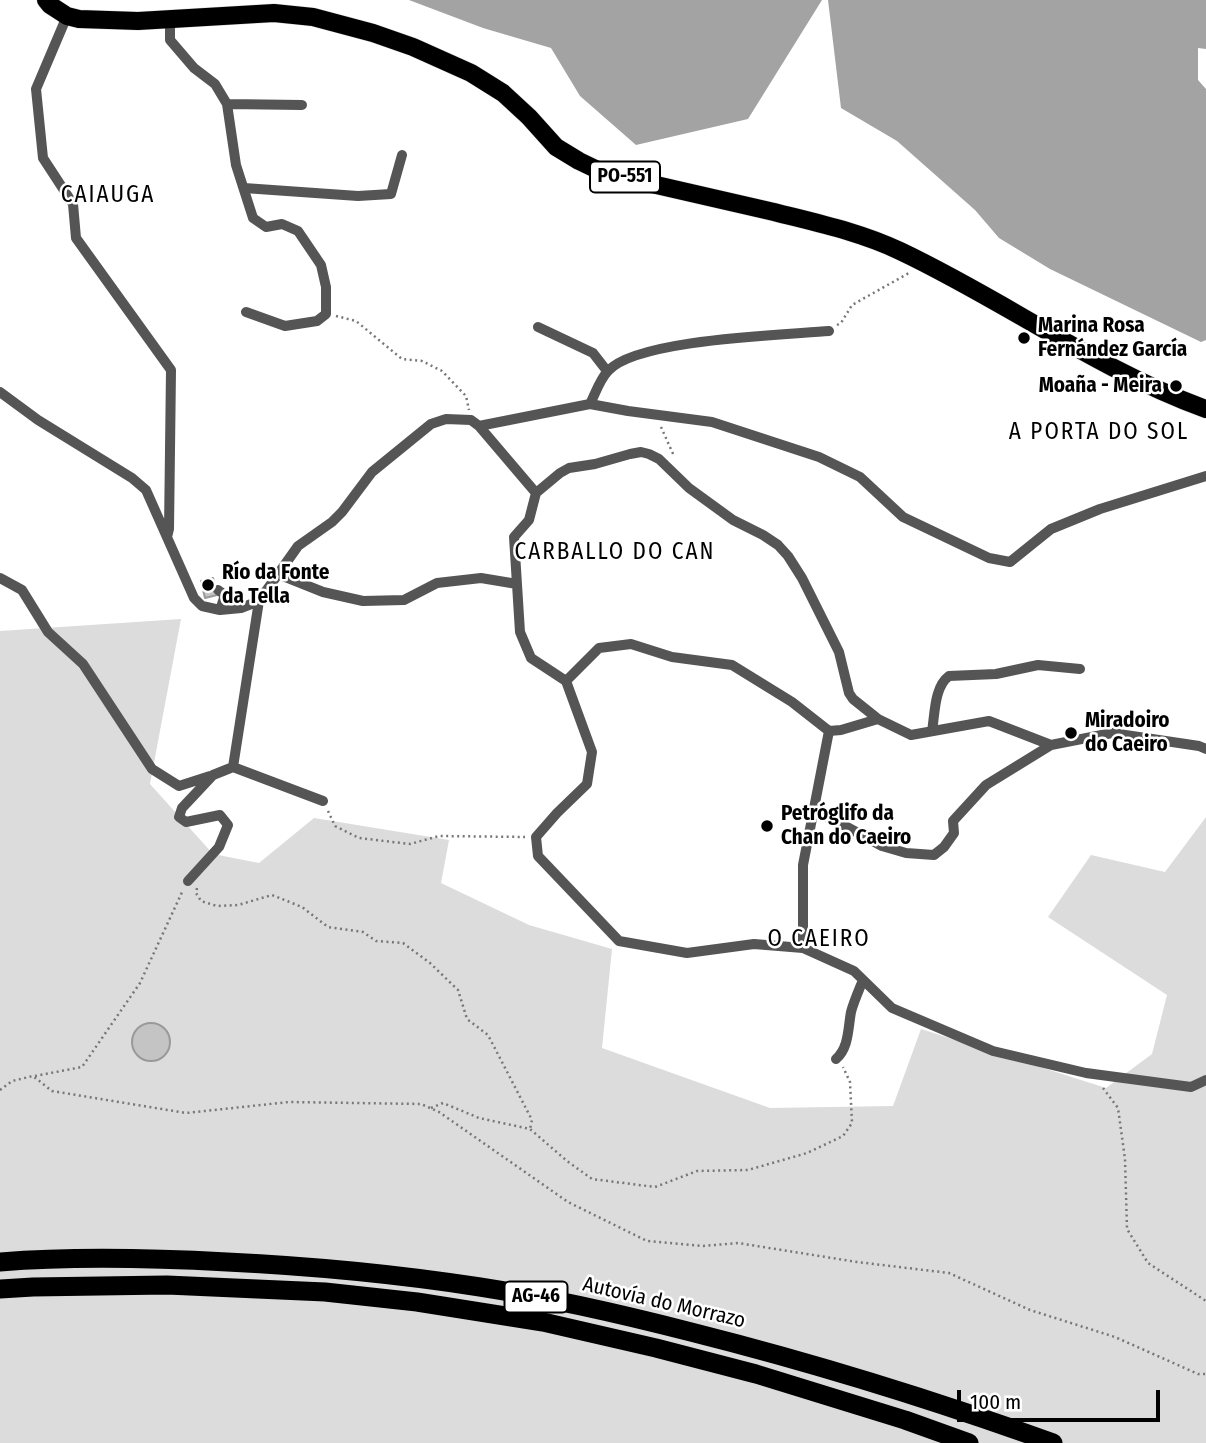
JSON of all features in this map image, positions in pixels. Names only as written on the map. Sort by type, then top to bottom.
[{"type":"highway","name":"Autovía do Morrazo","points":[[0,1262],[37,1259],[164,1259],[289,1265],[480,1287],[580,1306],[750,1347],[974,1414],[1053,1443]]},
{"type":"highway","name":"AG-46","points":[[0,1289],[167,1285],[325,1292],[417,1302],[531,1320],[756,1374],[905,1420],[969,1443]]},
{"type":"main road","name":"PO-551","points":[[46,0],[67,16],[106,21],[274,13],[313,18],[373,33],[413,47],[471,73],[503,93],[556,147],[604,173],[858,233],[923,263],[1119,370],[1175,398],[1206,409]]},
{"type":"street","points":[[67,16],[36,89],[43,158],[73,204],[76,238],[171,370],[167,537]]},
{"type":"street","points":[[170,18],[170,40],[194,68],[215,83],[227,104],[236,165],[253,218],[266,227],[282,224],[298,231],[321,265],[326,287],[326,314],[317,321],[285,326],[246,312]]},
{"type":"street","points":[[227,104],[302,105]]},
{"type":"street","points":[[244,188],[358,196],[391,194],[402,155]]},
{"type":"street","points":[[538,327],[593,354],[607,371]]},
{"type":"street","points":[[590,404],[607,371],[636,355],[671,345],[829,331]]},
{"type":"street","points":[[0,392],[38,421],[132,478],[146,490],[194,598],[202,606],[220,610],[241,608],[259,601]]},
{"type":"street","points":[[233,767],[259,601],[298,546],[342,512],[372,472],[431,424],[446,419],[475,423],[590,404],[712,422],[819,457],[860,477],[903,517],[989,558],[1010,562],[1051,529],[1100,509],[1206,476]]},
{"type":"street","points":[[475,423],[536,493]]},
{"type":"street","points":[[1051,745],[989,721],[911,735],[878,719],[849,693],[839,652],[788,556],[778,545],[710,504],[659,459],[649,454],[630,454],[569,468],[560,473],[536,493],[529,520],[514,537],[520,632],[531,658],[566,681],[593,752],[587,784],[536,837],[538,856],[619,941],[687,953],[754,944],[803,948],[854,971],[892,1008],[993,1051],[1086,1073],[1191,1087],[1206,1080]]},
{"type":"street","points":[[278,574],[323,592],[363,601],[404,600],[437,583],[481,578],[517,584]]},
{"type":"street","points":[[0,578],[22,590],[48,632],[83,664],[152,769],[178,786],[233,767],[323,801]]},
{"type":"street","points":[[218,590],[225,595],[220,610]]},
{"type":"street","points":[[566,681],[599,648],[631,644],[672,657],[732,664],[792,702],[829,731],[878,719]]},
{"type":"street","points":[[932,731],[938,692],[943,680],[949,676],[996,674],[1038,665],[1080,669]]},
{"type":"street","points":[[803,948],[803,865],[829,731]]},
{"type":"street","points":[[814,812],[882,846],[905,853],[934,855],[954,833],[953,821],[986,785],[1051,745],[1112,733],[1206,749]]},
{"type":"street","points":[[193,882],[219,847],[228,825],[220,815],[186,822],[179,817],[182,808],[213,775]]},
{"type":"street","points":[[838,1058],[848,1038],[852,1011],[863,980]]},
{"type":"path","points":[[829,331],[841,323],[852,305],[923,263]]},
{"type":"path","points":[[326,314],[356,321],[402,359],[422,361],[442,371],[466,396],[475,423]]},
{"type":"path","points":[[655,415],[678,463]]},
{"type":"path","points":[[323,801],[335,826],[359,838],[411,844],[439,836],[536,837]]},
{"type":"path","points":[[0,1090],[12,1081],[82,1067],[140,983],[193,882]]},
{"type":"path","points":[[193,882],[195,893],[201,901],[217,906],[238,905],[272,895],[302,907],[328,927],[363,932],[376,941],[403,943],[430,962],[458,990],[467,1019],[488,1035],[532,1120],[530,1129]]},
{"type":"path","points":[[431,1108],[443,1103],[479,1118],[530,1129],[592,1180],[655,1187],[696,1171],[747,1170],[807,1153],[844,1136],[852,1123],[850,1082],[838,1058]]},
{"type":"path","points":[[1086,1073],[1106,1091],[1118,1108],[1125,1159],[1127,1229],[1148,1263],[1206,1301]]},
{"type":"path","points":[[33,1076],[52,1091],[186,1113],[289,1102],[421,1104],[439,1112],[568,1202],[647,1241],[703,1246],[738,1243],[949,1273],[1030,1310],[1115,1337],[1198,1374],[1206,1374]]},
{"type":"shaded area","points":[[409,0],[822,0],[748,119],[636,145],[580,96],[551,48],[483,28]]},
{"type":"shaded area","points":[[828,0],[1206,0],[1206,49],[1198,48],[1198,80],[1206,89],[1206,340],[1201,342],[1050,269],[999,238],[975,210],[897,141],[841,108]]},
{"type":"shaded area","points":[[181,619],[150,784],[213,854],[259,863],[314,818],[449,840],[441,883],[529,925],[612,949],[602,1048],[770,1108],[893,1106],[921,1029],[1106,1088],[1152,1054],[1167,995],[1048,917],[1091,855],[1165,872],[1206,817],[1206,1443],[0,1443],[0,631]]},
{"type":"building","name":"Río da Fonte da Tella","points":[[213,578],[217,595],[205,598],[201,581]]},
{"type":"building","points":[[151,1023],[164,1029],[170,1042],[164,1055],[151,1061],[138,1055],[132,1042],[138,1029]]},
{"type":"place","name":"Marina Rosa Fernández García","points":[[1024,338]]},
{"type":"place","name":"Moaña - Meira","points":[[1176,386]]},
{"type":"place","name":"Río da Fonte da Tella","points":[[208,585]]},
{"type":"place","name":"Miradoiro do Caeiro","points":[[1071,733]]},
{"type":"place","name":"Petróglifo da Chan do Caeiro","points":[[767,826]]},
{"type":"district","name":"CAIAUGA","points":[[108,196]]},
{"type":"district","name":"A PORTA DO SOL","points":[[1099,433]]},
{"type":"district","name":"CARBALLO DO CAN","points":[[615,553]]},
{"type":"district","name":"O CAEIRO","points":[[819,940]]}]
